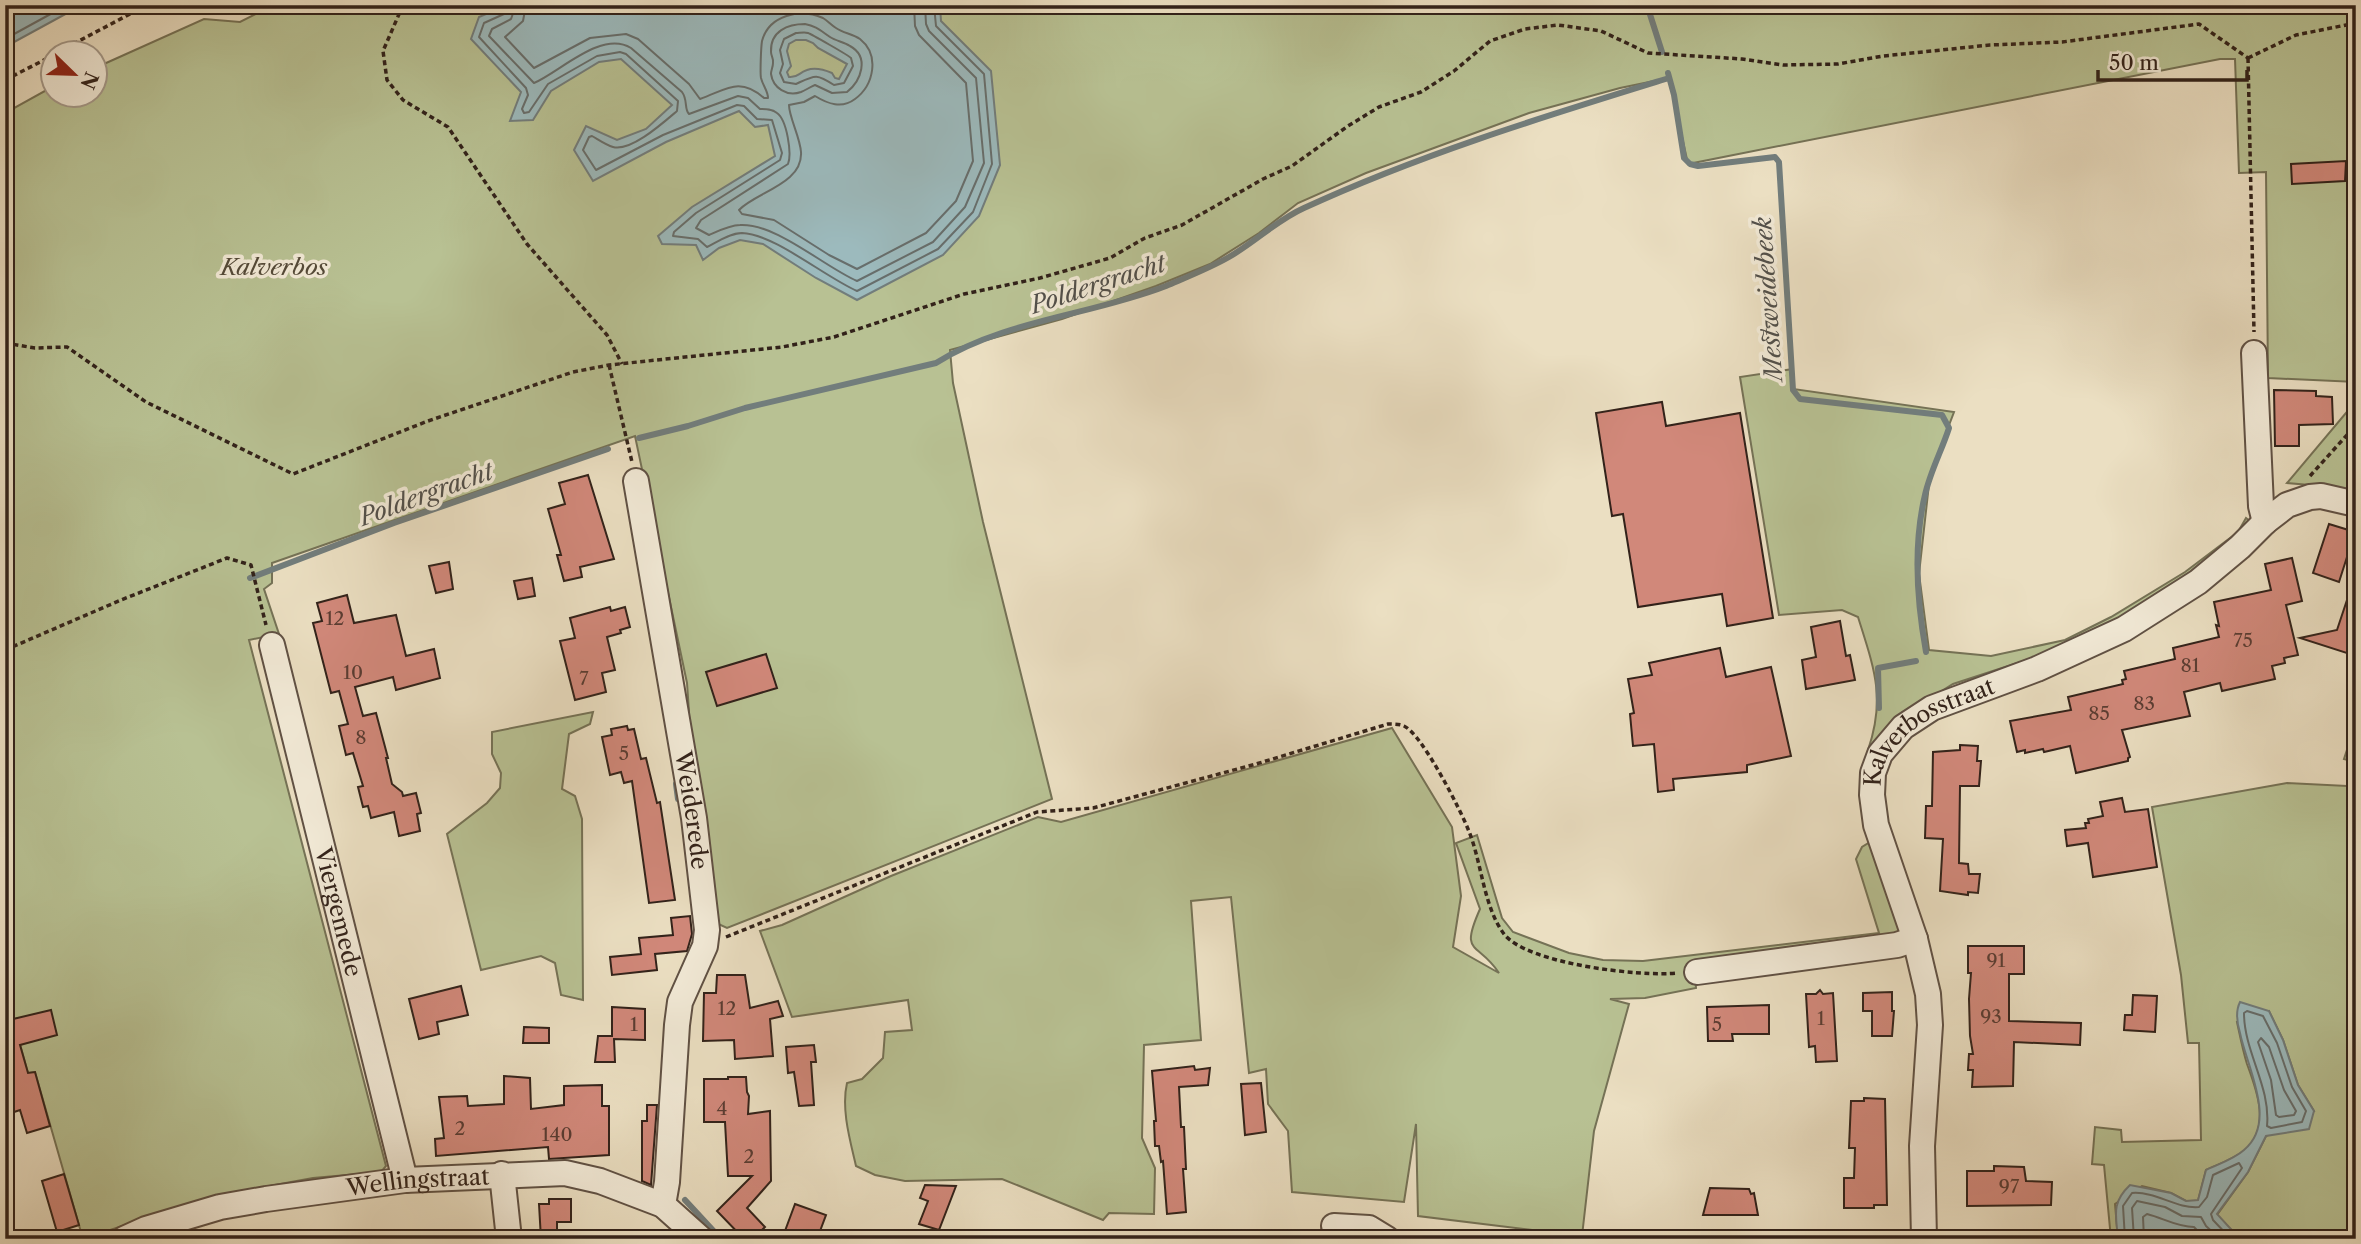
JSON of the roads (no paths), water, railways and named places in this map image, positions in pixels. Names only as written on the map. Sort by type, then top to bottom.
[{"type":"street","points":[[2254,353],[2265,522]]},
{"type":"street","name":"Weiderede","points":[[636,481],[694,818],[707,930],[705,946],[680,1002],[663,1205]]},
{"type":"street","name":"Kalverbosstraat","points":[[1924,1239],[1922,1146],[1930,1025],[1928,994],[1915,939],[1876,825],[1872,795],[1873,773],[1880,754],[1903,727],[1932,708],[2037,669],[2124,629],[2198,582],[2287,505],[2321,496],[2356,504]]},
{"type":"street","name":"Viergemede","points":[[272,645],[405,1180]]},
{"type":"street","points":[[1697,972],[1897,945],[1915,939]]},
{"type":"street","name":"Wellingstraat","points":[[124,1239],[146,1229],[220,1207],[265,1199],[405,1180],[565,1173],[600,1181],[663,1205],[701,1239]]},
{"type":"street","points":[[502,1174],[509,1239]]},
{"type":"street","points":[[1334,1226],[1369,1228],[1387,1239]]},
{"type":"water","points":[[5,5],[82,5],[5,47]]},
{"type":"water","points":[[507,5],[940,5],[941,21],[991,71],[1000,165],[979,216],[943,255],[857,300],[763,244],[740,240],[719,248],[703,260],[696,245],[662,244],[658,236],[692,207],[775,156],[768,125],[755,127],[739,111],[666,142],[593,181],[574,150],[586,126],[617,140],[646,129],[672,105],[621,59],[599,62],[551,91],[533,120],[510,121],[521,92],[471,39],[479,17]],"holes":[[[796,40],[806,40],[847,64],[839,79],[832,73],[817,69],[789,77],[789,44]]]},
{"type":"water","points":[[2240,1002],[2269,1011],[2283,1040],[2298,1085],[2314,1111],[2309,1129],[2266,1136],[2248,1172],[2217,1214],[2240,1239],[2118,1239],[2117,1204],[2130,1185],[2171,1193],[2186,1201],[2198,1200],[2206,1170],[2236,1156],[2254,1138],[2259,1125],[2260,1110],[2238,1025]]},
{"type":"waterway","name":"Mestweidebeek","points":[[1647,5],[1662,52]]},
{"type":"waterway","name":"Mestweidebeek","points":[[1668,73],[1684,158],[1690,164],[1698,166],[1775,157],[1779,162],[1793,390],[1800,399],[1942,415],[1949,428],[1927,486],[1921,514],[1919,594],[1926,652]]},
{"type":"waterway","name":"Poldergracht","points":[[639,438],[745,408],[936,363],[962,349],[1019,327],[1138,296],[1222,261],[1294,213],[1348,188],[1484,137],[1669,78]]},
{"type":"waterway","name":"Poldergracht","points":[[250,578],[394,523],[608,449]]},
{"type":"waterway","name":"Mestweidebeek","points":[[1879,708],[1878,668],[1916,661]]},
{"type":"waterway","points":[[676,784],[678,799]]},
{"type":"waterway","points":[[685,1200],[721,1239]]},
{"type":"park label","name":"Kalverbos","points":[[274,267]]}]
